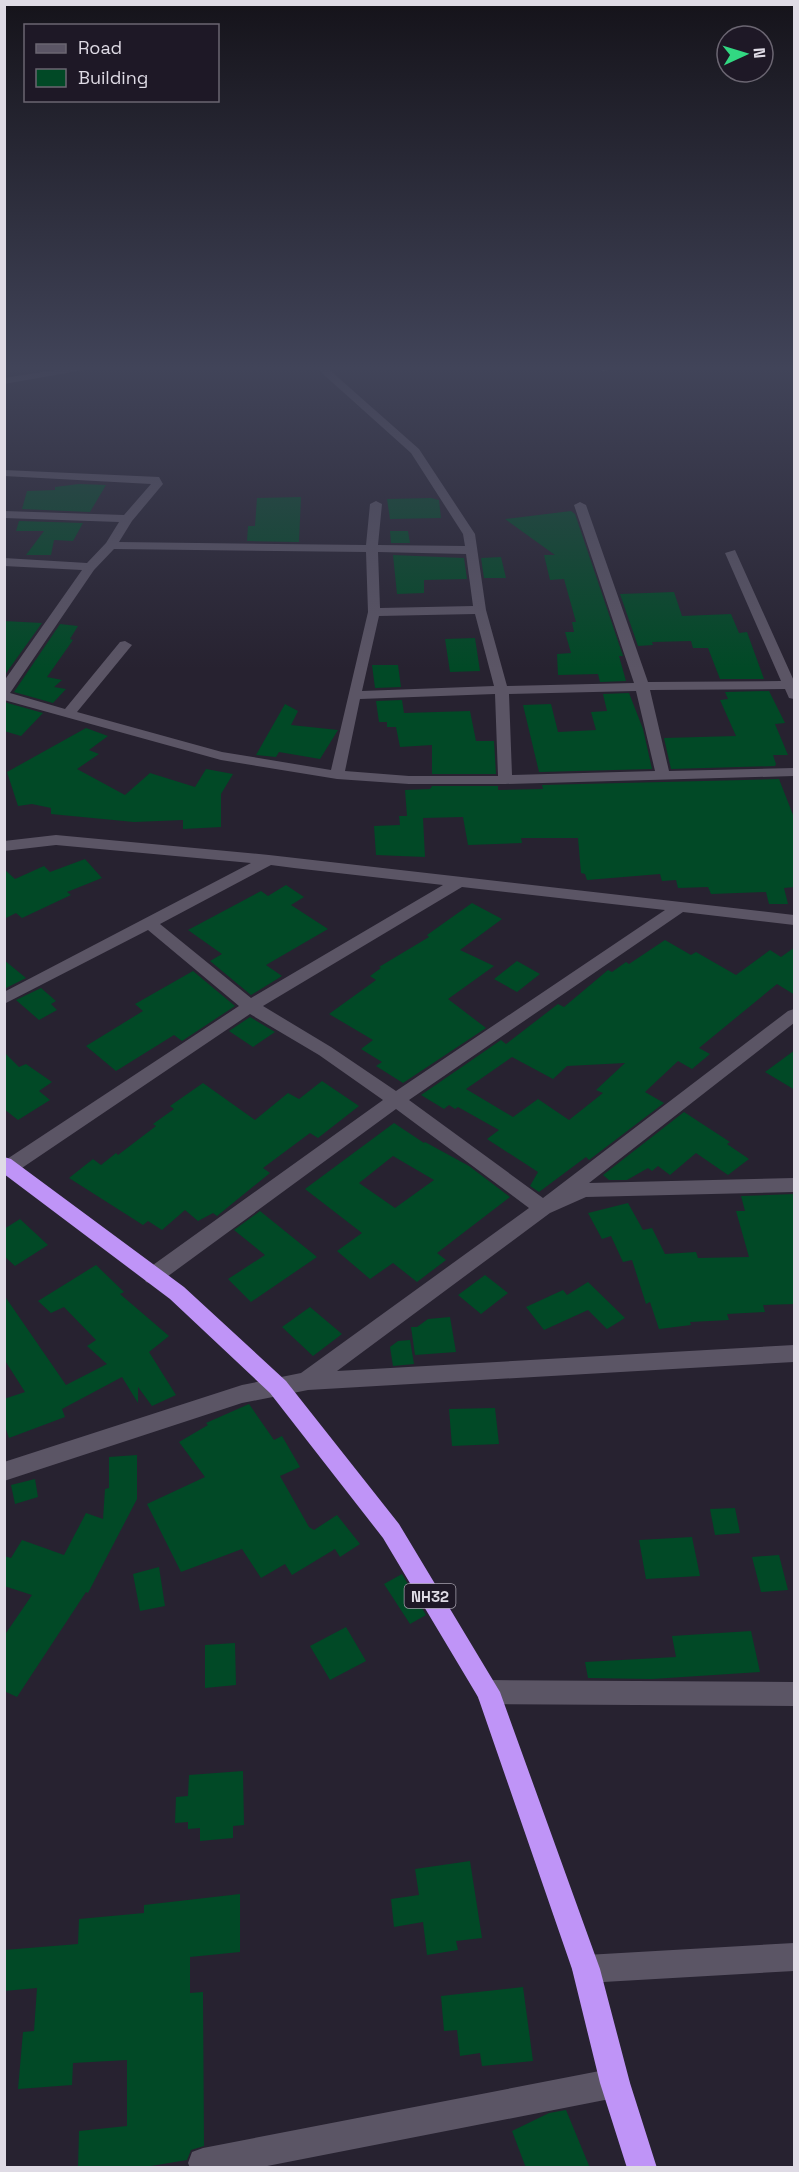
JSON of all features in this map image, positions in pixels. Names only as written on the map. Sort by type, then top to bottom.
[{"type":"highway","name":"NH32","points":[[7,1165],[177,1293],[278,1387],[391,1531],[488,1692],[586,1969],[615,2083],[642,2168]]},
{"type":"street","points":[[425,466],[469,534],[480,610],[502,691],[505,780]]},
{"type":"street","points":[[4,473],[155,479],[157,484],[127,519],[111,545],[90,567],[4,694],[220,756],[337,775],[409,780],[505,780],[795,772]]},
{"type":"street","points":[[337,775],[374,612],[372,550],[376,504]]},
{"type":"street","points":[[580,505],[642,686],[663,776]]},
{"type":"street","points":[[4,514],[127,519]]},
{"type":"street","points":[[111,545],[473,550]]},
{"type":"street","points":[[354,695],[642,686],[793,689],[731,554]]},
{"type":"street","points":[[4,562],[90,567]]},
{"type":"street","points":[[374,612],[480,610]]},
{"type":"street","points":[[68,714],[125,645]]},
{"type":"street","points":[[4,846],[56,840],[269,860],[795,920]]},
{"type":"street","points":[[4,999],[269,860]]},
{"type":"street","points":[[7,1165],[250,1006],[459,882]]},
{"type":"street","points":[[153,1276],[396,1100],[679,908]]},
{"type":"street","points":[[150,924],[250,1006],[325,1051],[543,1208]]},
{"type":"street","points":[[308,1381],[543,1208],[795,1015]]},
{"type":"street","points":[[543,1208],[584,1190],[795,1185]]},
{"type":"street","points":[[4,1472],[242,1394],[308,1381],[795,1354]]},
{"type":"street","points":[[488,1692],[795,1694]]},
{"type":"street","points":[[586,1969],[795,1957]]},
{"type":"street","points":[[203,2163],[615,2083]]},
{"type":"building","points":[[79,484],[106,485],[90,512],[22,509],[27,491],[55,490],[55,487]]},
{"type":"building","points":[[301,497],[299,542],[247,541],[248,526],[255,526],[257,498]]},
{"type":"building","points":[[431,498],[439,500],[441,518],[390,519],[387,499]]},
{"type":"building","points":[[571,511],[575,514],[623,656],[619,656],[626,681],[600,682],[598,674],[558,675],[557,654],[571,653],[565,632],[574,632],[572,622],[576,622],[564,579],[550,580],[544,555],[555,555],[505,519]]},
{"type":"building","points":[[19,521],[83,523],[73,541],[54,540],[51,555],[26,555],[44,531],[16,531]]},
{"type":"building","points":[[390,531],[408,531],[410,543],[391,543]]},
{"type":"building","points":[[393,555],[464,558],[467,579],[424,580],[424,593],[397,594]]},
{"type":"building","points":[[501,557],[506,578],[484,578],[481,558]]},
{"type":"building","points":[[674,592],[682,616],[731,614],[739,633],[747,632],[764,679],[720,679],[708,648],[693,648],[691,641],[652,642],[653,645],[638,646],[620,594]]},
{"type":"building","points":[[4,621],[42,623],[4,676]]},
{"type":"building","points":[[60,624],[78,626],[70,639],[73,640],[47,677],[62,680],[54,687],[66,689],[53,703],[14,692]]},
{"type":"building","points":[[475,638],[480,671],[450,672],[445,639]]},
{"type":"building","points":[[372,665],[398,665],[401,687],[375,688]]},
{"type":"building","points":[[769,691],[785,723],[775,724],[788,755],[773,755],[775,766],[671,769],[664,738],[736,736],[720,700],[728,699],[725,692]]},
{"type":"building","points":[[629,693],[643,729],[652,769],[539,772],[523,705],[551,704],[558,732],[596,730],[591,712],[607,711],[603,694]]},
{"type":"building","points":[[402,700],[404,713],[470,711],[476,741],[494,741],[496,774],[432,774],[432,745],[400,747],[396,727],[387,727],[387,722],[379,722],[376,701]]},
{"type":"building","points":[[4,702],[43,713],[21,736],[4,731]]},
{"type":"building","points":[[285,704],[298,711],[291,725],[338,730],[320,759],[279,752],[276,757],[256,755]]},
{"type":"building","points":[[86,728],[108,736],[89,750],[99,754],[77,769],[125,795],[150,773],[195,787],[206,769],[233,774],[221,794],[221,827],[183,829],[183,820],[134,822],[51,814],[51,808],[32,804],[18,806],[7,772]]},
{"type":"building","points":[[779,779],[795,820],[795,887],[784,888],[788,904],[769,904],[766,892],[711,894],[708,887],[678,888],[676,880],[662,881],[660,874],[587,880],[585,874],[581,873],[578,838],[521,838],[522,843],[468,845],[463,817],[423,818],[425,857],[376,855],[374,826],[400,825],[399,816],[407,816],[405,790],[430,789],[432,786],[498,786],[498,790],[543,789],[542,785]]},
{"type":"building","points":[[85,859],[102,878],[67,892],[71,895],[22,918],[16,913],[4,919],[4,869],[15,879],[44,866],[50,872]]},
{"type":"building","points":[[286,885],[304,897],[291,905],[328,929],[266,965],[282,976],[251,995],[210,961],[222,954],[188,930],[261,891],[268,896]]},
{"type":"building","points":[[472,903],[502,919],[460,950],[494,966],[448,999],[486,1028],[403,1083],[376,1066],[382,1062],[361,1049],[373,1040],[329,1014],[376,980],[370,976],[381,968],[379,967],[429,937],[427,935]]},
{"type":"building","points":[[665,940],[691,955],[696,952],[736,975],[770,950],[781,957],[795,947],[795,995],[777,984],[699,1048],[710,1054],[692,1069],[678,1061],[645,1092],[664,1103],[589,1160],[586,1157],[539,1192],[530,1186],[538,1172],[487,1139],[499,1130],[458,1107],[455,1109],[449,1105],[444,1109],[421,1095],[501,1040],[506,1044],[558,1004],[564,1007],[608,970],[612,972],[626,962],[629,964]],"holes":[[[512,1057],[553,1079],[567,1066],[625,1063],[596,1090],[603,1093],[569,1120],[538,1099],[513,1117],[466,1089]]]},
{"type":"building","points":[[4,960],[26,978],[4,989]]},
{"type":"building","points":[[517,961],[540,974],[517,992],[494,979]]},
{"type":"building","points":[[193,971],[235,1006],[182,1041],[174,1035],[116,1071],[86,1046],[143,1011],[135,1004]]},
{"type":"building","points":[[41,988],[56,1001],[51,1004],[57,1010],[39,1020],[16,1000]]},
{"type":"building","points":[[250,1017],[275,1032],[253,1047],[229,1031]]},
{"type":"building","points":[[795,1050],[795,1090],[765,1072]]},
{"type":"building","points":[[4,1052],[19,1067],[26,1064],[52,1082],[39,1091],[50,1100],[18,1120],[4,1109]]},
{"type":"building","points":[[322,1081],[359,1106],[318,1138],[310,1133],[263,1168],[270,1173],[217,1216],[213,1213],[198,1221],[185,1210],[162,1230],[148,1221],[143,1225],[69,1178],[93,1159],[101,1165],[116,1153],[118,1155],[174,1109],[170,1106],[203,1083],[255,1120],[288,1093],[299,1099]]},
{"type":"building","points":[[684,1112],[730,1142],[727,1144],[749,1159],[728,1175],[696,1153],[670,1175],[658,1166],[652,1171],[648,1168],[627,1180],[609,1180],[603,1175]]},
{"type":"building","points":[[394,1123],[424,1143],[469,1166],[510,1197],[437,1253],[446,1260],[417,1282],[393,1263],[370,1279],[337,1251],[362,1233],[305,1189]],"holes":[[[393,1156],[434,1180],[395,1208],[359,1183]]]},
{"type":"building","points":[[795,1194],[795,1304],[763,1305],[765,1312],[727,1314],[729,1320],[690,1322],[691,1325],[659,1329],[650,1302],[646,1304],[632,1260],[623,1262],[611,1236],[602,1239],[588,1213],[628,1203],[643,1230],[652,1228],[665,1254],[696,1252],[698,1258],[749,1257],[736,1211],[745,1211],[741,1196]]},
{"type":"building","points":[[260,1211],[317,1257],[251,1302],[228,1279],[265,1255],[234,1230]]},
{"type":"building","points":[[20,1219],[48,1245],[15,1266],[4,1256],[4,1229]]},
{"type":"building","points":[[96,1265],[124,1292],[120,1294],[169,1336],[149,1352],[176,1395],[152,1406],[138,1387],[138,1403],[122,1377],[62,1409],[65,1417],[9,1438],[4,1423],[4,1399],[25,1392],[4,1359],[4,1295],[66,1385],[107,1364],[87,1346],[96,1340],[64,1307],[51,1313],[38,1301]]},
{"type":"building","points":[[485,1275],[508,1293],[481,1314],[458,1295]]},
{"type":"building","points":[[588,1282],[625,1318],[607,1329],[588,1310],[544,1330],[526,1307],[563,1290],[567,1295]]},
{"type":"building","points":[[310,1307],[342,1334],[313,1356],[282,1327]]},
{"type":"building","points":[[450,1317],[456,1352],[415,1355],[411,1327],[417,1327],[428,1319]]},
{"type":"building","points":[[410,1340],[414,1364],[393,1366],[390,1347],[398,1341]]},
{"type":"building","points":[[249,1404],[274,1440],[282,1436],[300,1467],[280,1476],[309,1527],[314,1530],[337,1515],[360,1544],[340,1557],[335,1549],[292,1575],[285,1564],[261,1578],[242,1549],[181,1572],[147,1504],[205,1477],[179,1442],[208,1425],[206,1423]]},
{"type":"building","points":[[495,1408],[499,1444],[452,1446],[449,1409]]},
{"type":"building","points":[[137,1455],[137,1499],[88,1593],[86,1592],[17,1697],[4,1691],[4,1636],[32,1595],[4,1586],[4,1556],[11,1558],[22,1540],[64,1555],[86,1513],[103,1519],[105,1489],[109,1488],[109,1457]]},
{"type":"building","points":[[35,1479],[38,1497],[15,1504],[11,1485]]},
{"type":"building","points":[[735,1508],[740,1533],[715,1535],[710,1509]]},
{"type":"building","points":[[692,1537],[700,1576],[646,1579],[639,1540]]},
{"type":"building","points":[[779,1555],[788,1590],[761,1592],[752,1557]]},
{"type":"building","points":[[159,1567],[165,1606],[140,1611],[133,1574]]},
{"type":"building","points":[[402,1574],[426,1615],[410,1624],[384,1584]]},
{"type":"building","points":[[346,1627],[366,1661],[330,1680],[310,1646]]},
{"type":"building","points":[[751,1631],[760,1672],[652,1679],[588,1678],[585,1662],[676,1657],[672,1636]]},
{"type":"building","points":[[235,1643],[236,1685],[205,1688],[205,1645]]},
{"type":"building","points":[[243,1771],[244,1825],[233,1826],[233,1838],[200,1841],[200,1828],[188,1829],[188,1822],[175,1823],[176,1797],[188,1796],[189,1775]]},
{"type":"building","points":[[470,1861],[482,1938],[456,1941],[458,1950],[427,1955],[423,1922],[394,1927],[391,1899],[419,1895],[415,1869]]},
{"type":"building","points":[[240,1894],[240,1952],[190,1957],[190,1993],[203,1992],[204,2146],[191,2150],[187,2160],[139,2168],[78,2168],[79,2131],[127,2126],[127,2060],[73,2063],[72,2085],[18,2089],[23,2032],[34,2031],[37,1988],[4,1991],[4,1950],[78,1944],[79,1919],[144,1913],[144,1905]]},
{"type":"building","points":[[523,1987],[533,2061],[482,2066],[480,2053],[460,2056],[457,2030],[444,2031],[441,1996]]},
{"type":"building","points":[[566,2110],[590,2168],[526,2168],[512,2131],[549,2113]]}]
